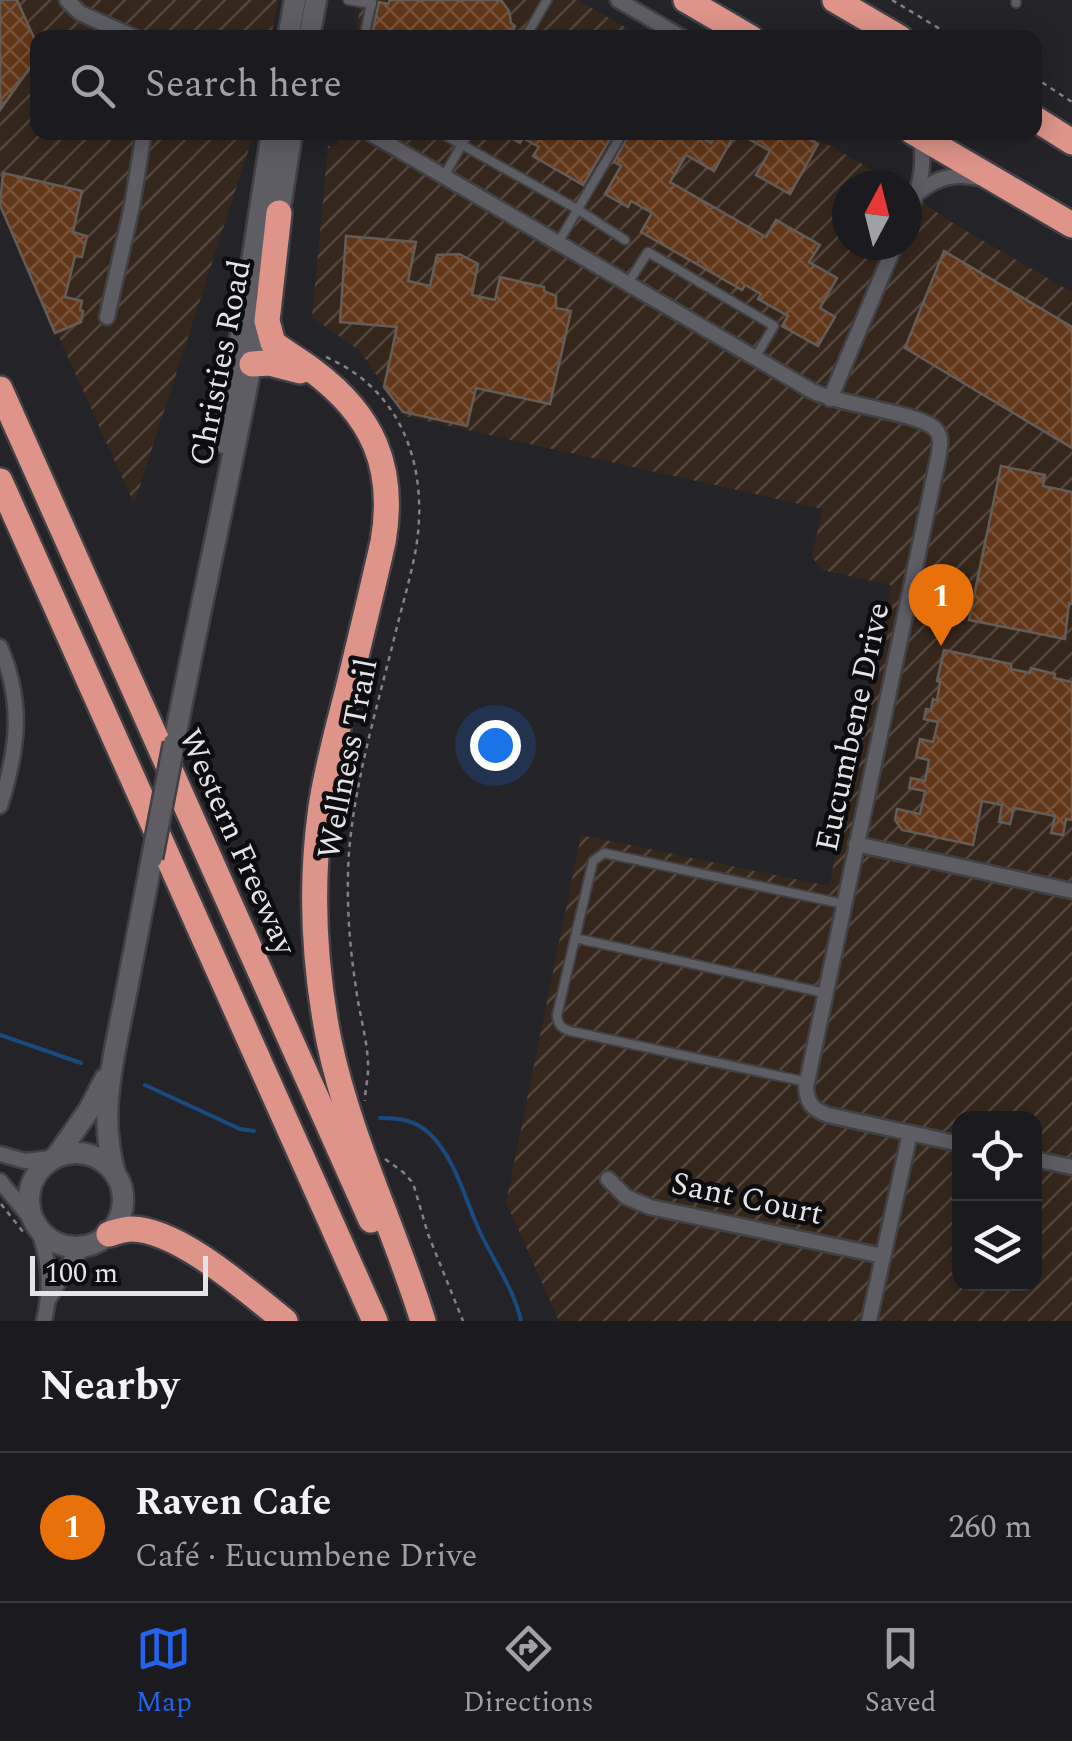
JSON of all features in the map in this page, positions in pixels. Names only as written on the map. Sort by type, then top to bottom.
[{"type":"highway","points":[[686,0],[723,28]]},
{"type":"highway","points":[[834,0],[886,30]]},
{"type":"highway","points":[[1042,123],[1072,142]]},
{"type":"highway","points":[[926,140],[1072,225]]},
{"type":"highway","points":[[279,213],[268,331],[274,343],[328,383],[354,409],[373,436],[383,463],[388,508],[384,542],[321,806],[316,857],[318,964],[330,1044],[347,1110],[420,1321]]},
{"type":"highway","points":[[252,364],[292,368],[328,383]]},
{"type":"highway","name":"Western Freeway","points":[[0,389],[420,1321]]},
{"type":"highway","points":[[0,480],[375,1321]]},
{"type":"highway","points":[[98,1240],[129,1229],[177,1242],[286,1321]]},
{"type":"main road","points":[[289,30],[295,0]]},
{"type":"main road","points":[[313,30],[316,0]]},
{"type":"main road","name":"Christies Road","points":[[201,603],[271,140]]},
{"type":"main road","name":"Christies Road","points":[[115,1173],[106,1115],[115,1054],[201,603],[252,364],[291,141]]},
{"type":"main road","points":[[217,484],[243,373],[252,364]]},
{"type":"main road","name":"Christies Road","points":[[54,1158],[95,1100],[115,1054]]},
{"type":"main road","points":[[80,1153],[93,1156],[115,1173],[121,1185],[122,1211],[117,1224],[98,1240],[71,1248],[55,1243],[30,1226],[28,1193],[33,1179],[54,1158],[80,1153]]},
{"type":"street","points":[[67,0],[80,13],[118,30]]},
{"type":"street","points":[[618,0],[670,30]]},
{"type":"street","points":[[107,317],[143,140]]},
{"type":"street","name":"Eucumbene Drive","points":[[382,140],[830,400],[927,422],[940,435],[806,1082]]},
{"type":"street","points":[[918,140],[921,170]]},
{"type":"street","points":[[922,190],[941,179],[961,174],[1010,189]]},
{"type":"street","points":[[830,400],[890,260]]},
{"type":"street","points":[[0,647],[16,705],[16,740],[0,806]]},
{"type":"street","points":[[856,844],[1072,891]]},
{"type":"street","points":[[806,1082],[808,1102],[819,1112],[952,1142]]},
{"type":"street","points":[[870,1321],[910,1133]]},
{"type":"street","points":[[0,1154],[24,1160],[54,1158]]},
{"type":"street","points":[[1042,1161],[1072,1167]]},
{"type":"street","name":"Sant Court","points":[[608,1179],[626,1196],[650,1207],[884,1256]]},
{"type":"street","points":[[0,1182],[46,1250],[50,1297]]},
{"type":"street","points":[[44,1321],[50,1297],[71,1260],[98,1240]]},
{"type":"lane","points":[[348,0],[372,2],[366,30]]},
{"type":"lane","points":[[529,30],[543,2]]},
{"type":"lane","points":[[452,140],[625,240]]},
{"type":"lane","points":[[444,176],[465,140]]},
{"type":"lane","points":[[558,243],[618,140]]},
{"type":"lane","points":[[628,284],[648,252],[774,326],[755,358]]},
{"type":"lane","points":[[806,1082],[562,1028],[558,1015],[593,861],[604,853],[844,904]]},
{"type":"lane","points":[[575,938],[824,994]]},
{"type":"path","points":[[892,0],[941,30]]},
{"type":"path","points":[[1042,81],[1072,102]]},
{"type":"path","name":"Wellness Trail","points":[[318,354],[358,374],[382,396],[403,431],[415,465],[420,497],[415,555],[368,744],[350,850],[349,941],[368,1058],[366,1108]]},
{"type":"path","points":[[382,1156],[412,1183],[463,1321]]},
{"type":"path","points":[[0,1203],[30,1226]]},
{"type":"shaded area","points":[[0,0],[278,0],[272,30],[30,30],[30,140],[252,140],[134,504],[0,206]]},
{"type":"shaded area","points":[[361,0],[577,0],[631,30],[356,30]]},
{"type":"shaded area","points":[[338,140],[820,140],[873,170],[832,170],[832,260],[922,260],[922,202],[1072,292],[1072,1321],[559,1321],[506,1202],[581,835],[829,886],[891,585],[822,570],[812,557],[822,509],[404,416],[360,351],[312,317],[328,146],[337,146]]},
{"type":"building","points":[[0,0],[17,0],[30,30],[30,67],[0,110]]},
{"type":"building","points":[[390,0],[501,0],[515,26],[513,30],[373,30],[379,2],[388,4]]},
{"type":"building","points":[[527,140],[609,140],[583,185],[533,156],[539,147]]},
{"type":"building","points":[[626,140],[731,140],[714,171],[686,155],[670,182],[766,237],[776,220],[820,245],[809,262],[837,278],[820,308],[835,317],[818,346],[782,326],[788,316],[758,299],[761,294],[745,285],[742,290],[641,232],[652,213],[631,201],[628,207],[605,194],[621,166],[614,162]]},
{"type":"building","points":[[750,140],[811,140],[818,144],[790,194],[756,175],[770,151]]},
{"type":"building","points":[[3,173],[82,191],[73,232],[87,236],[82,257],[75,256],[65,297],[82,301],[81,322],[55,333],[0,205]]},
{"type":"building","points":[[346,236],[416,242],[408,281],[430,286],[437,255],[459,254],[478,264],[472,295],[495,300],[500,277],[544,287],[544,291],[556,296],[556,308],[571,311],[550,404],[476,388],[467,426],[403,412],[384,387],[397,327],[340,322]]},
{"type":"building","points":[[944,251],[1072,327],[1072,448],[905,348]]},
{"type":"building","points":[[1001,466],[1045,475],[1043,486],[1072,492],[1072,604],[1069,603],[1065,639],[969,620]]},
{"type":"building","points":[[944,650],[1011,664],[1011,669],[1030,673],[1031,668],[1055,674],[1054,678],[1072,682],[1072,820],[1066,819],[1063,835],[1051,833],[1055,816],[1014,808],[1010,824],[999,822],[1002,805],[982,801],[973,845],[902,830],[895,820],[897,809],[920,814],[925,791],[909,788],[911,778],[925,781],[929,760],[916,757],[920,739],[933,742],[938,722],[924,719],[926,709],[931,710],[933,699],[937,700]]},
{"type":"waterway","points":[[0,1035],[81,1063]]},
{"type":"waterway","points":[[145,1085],[240,1129],[254,1131]]},
{"type":"waterway","points":[[380,1118],[413,1123],[439,1144],[453,1167],[521,1321]]},
{"type":"place","name":"Raven Cafe","points":[[941,646]]}]
